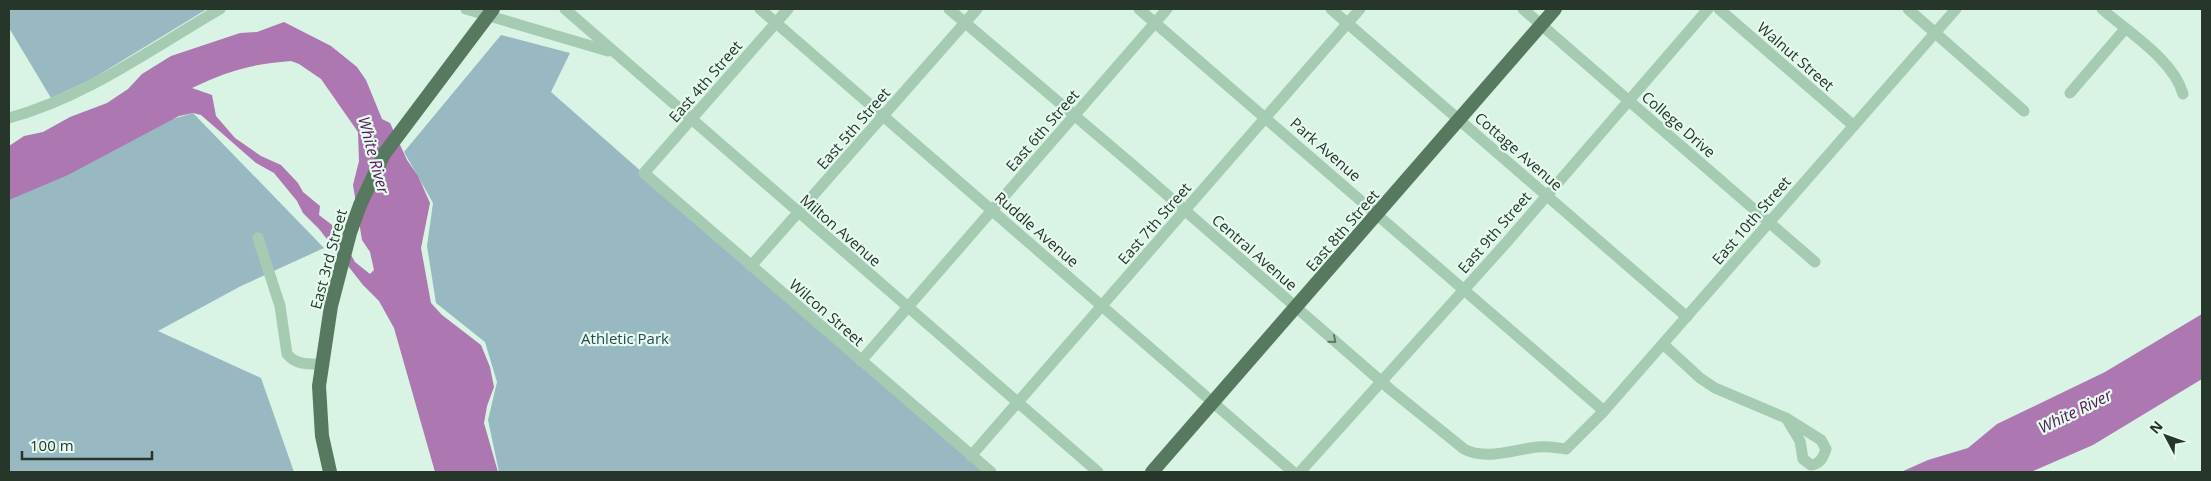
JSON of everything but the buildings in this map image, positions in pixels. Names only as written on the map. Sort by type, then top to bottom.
[{"type":"main road","name":"East 8th Street","points":[[1152,472],[1555,9]]},
{"type":"main road","name":"East 3rd Street","points":[[330,472],[322,436],[319,396],[322,364],[331,306],[342,258],[360,205],[384,154],[491,12]]},
{"type":"street","points":[[9,118],[62,101],[220,9]]},
{"type":"street","points":[[466,9],[491,12],[614,54]]},
{"type":"street","name":"Milton Avenue","points":[[565,9],[614,54],[1098,472]]},
{"type":"street","name":"Ruddle Avenue","points":[[760,9],[1294,472]]},
{"type":"street","name":"East 4th Street","points":[[644,174],[788,9]]},
{"type":"street","name":"Central Avenue","points":[[949,9],[1185,210],[1382,382],[1471,453],[1484,454],[1540,447],[1566,449]]},
{"type":"street","name":"East 5th Street","points":[[751,266],[977,9]]},
{"type":"street","name":"Park Avenue","points":[[1140,9],[1604,411]]},
{"type":"street","name":"East 6th Street","points":[[861,361],[1167,9]]},
{"type":"street","name":"Cottage Avenue","points":[[1331,9],[1687,317]]},
{"type":"street","name":"East 7th Street","points":[[971,456],[1360,9]]},
{"type":"street","name":"College Drive","points":[[1524,9],[1815,262]]},
{"type":"street","name":"East 9th Street","points":[[1300,472],[1506,243],[1628,99],[1708,9]]},
{"type":"street","name":"Walnut Street","points":[[1719,9],[1854,126]]},
{"type":"street","points":[[1908,9],[2024,111]]},
{"type":"street","name":"East 10th Street","points":[[1566,449],[1604,411],[1956,9]]},
{"type":"street","points":[[2102,9],[2168,65],[2180,83],[2183,94]]},
{"type":"street","points":[[2070,93],[2126,29]]},
{"type":"street","name":"Wilcon Street","points":[[644,174],[991,472]]},
{"type":"street","points":[[258,238],[280,306],[287,354],[292,360],[302,364],[322,364]]},
{"type":"street","points":[[1663,344],[1700,378],[1715,388],[1786,418]]},
{"type":"green space","points":[[9,9],[207,9],[92,79],[51,98],[9,28]]},
{"type":"green space","name":"Athletic Park","points":[[501,35],[570,53],[551,92],[983,472],[499,472],[488,420],[497,382],[485,342],[436,303],[427,246],[433,203],[404,152]]},
{"type":"green space","points":[[193,113],[324,248],[241,286],[158,331],[261,378],[294,472],[9,472],[9,168]]},
{"type":"water","name":"White River","points":[[284,22],[331,46],[357,67],[366,80],[382,119],[390,123],[430,203],[421,248],[431,303],[442,315],[481,345],[490,367],[494,387],[487,406],[484,423],[498,472],[435,472],[394,328],[379,301],[363,285],[319,229],[303,213],[297,201],[274,173],[256,163],[201,115],[193,113],[179,116],[68,175],[9,200],[9,146],[24,136],[43,132],[70,117],[107,103],[128,89],[142,74],[171,56],[240,33],[257,32]],"holes":[[[291,61],[299,64],[321,79],[358,132],[359,161],[353,185],[362,240],[370,252],[374,270],[370,274],[355,262],[336,228],[319,215],[320,206],[303,192],[298,183],[281,165],[261,156],[235,138],[216,116],[212,95],[192,88],[217,77],[252,66]]]},
{"type":"water","name":"White River","points":[[2202,314],[2202,379],[2093,445],[2031,472],[1901,472],[1928,460],[1968,448],[1997,424],[2105,372]]}]
